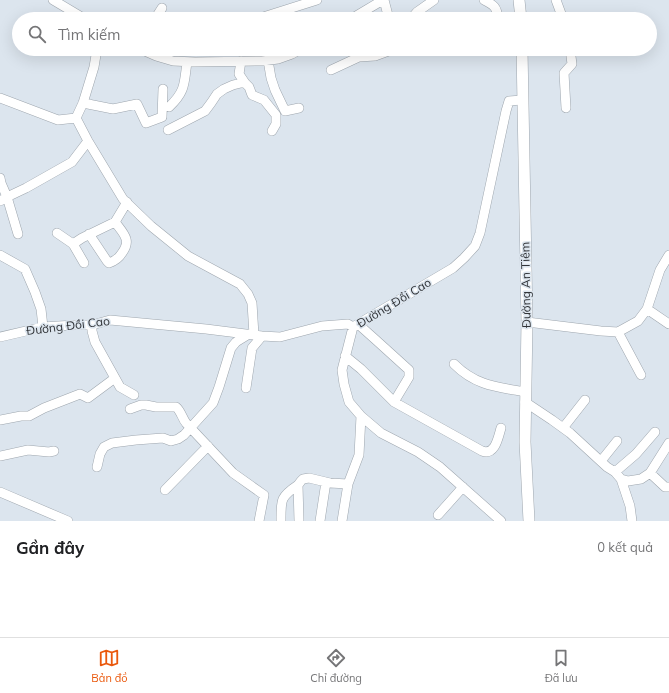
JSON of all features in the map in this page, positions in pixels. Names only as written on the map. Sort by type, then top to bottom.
[{"type":"main road","points":[[519,0],[520,12]]},
{"type":"main road","name":"Đường An Tiêm","points":[[522,56],[526,322],[526,397],[524,442],[529,521]]},
{"type":"street","points":[[53,0],[73,12]]},
{"type":"street","points":[[279,12],[317,0]]},
{"type":"street","points":[[363,12],[384,0],[387,12]]},
{"type":"street","points":[[417,12],[434,0]]},
{"type":"street","points":[[484,0],[494,5],[497,12]]},
{"type":"street","points":[[556,0],[560,12]]},
{"type":"street","points":[[160,12],[162,8]]},
{"type":"street","points":[[76,118],[83,103],[96,56]]},
{"type":"street","points":[[156,56],[173,61],[187,62],[268,60],[286,56]]},
{"type":"street","points":[[331,70],[359,57],[374,56]]},
{"type":"street","points":[[566,108],[564,73],[572,64],[571,56]]},
{"type":"street","points":[[268,60],[275,90],[286,111],[299,108]]},
{"type":"street","points":[[241,61],[239,74],[244,83],[252,95],[264,100],[276,115],[276,124],[272,131]]},
{"type":"street","points":[[169,107],[181,94],[184,86],[187,62]]},
{"type":"street","points":[[168,130],[205,111],[217,94],[224,89],[233,85],[244,83]]},
{"type":"street","points":[[83,103],[113,109],[137,104],[146,123],[162,117],[163,89]]},
{"type":"street","points":[[0,98],[58,120],[76,118]]},
{"type":"street","name":"Đường Đồi Cao","points":[[0,337],[43,327],[92,325],[110,320],[280,337],[322,326],[348,324],[355,326],[453,268],[475,246],[486,211],[509,101],[522,100]]},
{"type":"street","points":[[76,118],[123,199],[151,226],[188,256],[240,284],[248,294],[252,303],[255,335],[246,388]]},
{"type":"street","points":[[4,199],[72,162],[88,141]]},
{"type":"street","points":[[0,178],[4,199],[18,234]]},
{"type":"street","points":[[73,244],[89,234],[115,222],[126,202]]},
{"type":"street","points":[[89,234],[107,261],[112,263],[122,255],[127,243],[126,237],[115,222]]},
{"type":"street","points":[[56,233],[73,244],[84,263]]},
{"type":"street","points":[[0,255],[25,269],[41,309],[43,327]]},
{"type":"street","points":[[526,322],[618,332],[638,321],[647,309],[660,270],[669,255]]},
{"type":"street","points":[[647,309],[669,324]]},
{"type":"street","points":[[92,325],[95,342],[120,387],[134,395]]},
{"type":"street","points":[[394,402],[409,377],[410,370],[378,341],[355,326],[342,370],[349,402],[361,416],[381,433],[418,452],[440,467],[501,521]]},
{"type":"street","points":[[618,332],[641,375]]},
{"type":"street","points":[[97,467],[100,454],[104,447],[112,443],[130,440],[163,438],[171,441],[178,439],[184,434],[213,403],[231,348],[236,342],[255,335]]},
{"type":"street","points":[[345,356],[361,369],[394,402],[484,452],[489,452],[494,448],[501,428]]},
{"type":"street","points":[[454,364],[461,371],[477,381],[526,397],[618,476],[628,481],[641,479],[650,473],[669,443]]},
{"type":"street","points":[[0,420],[29,416],[44,408],[80,394],[88,398],[115,378]]},
{"type":"street","points":[[563,428],[584,400]]},
{"type":"street","points":[[130,409],[146,404],[156,407],[178,408],[183,420],[234,473],[264,495],[259,521]]},
{"type":"street","points":[[342,521],[348,484],[359,455],[361,416]]},
{"type":"street","points":[[618,476],[655,432]]},
{"type":"street","points":[[601,461],[617,441]]},
{"type":"street","points":[[165,490],[208,446]]},
{"type":"street","points":[[0,456],[28,450],[54,451]]},
{"type":"street","points":[[650,473],[665,487],[669,487]]},
{"type":"street","points":[[618,476],[630,506],[632,521]]},
{"type":"street","points":[[281,521],[281,506],[283,498],[306,478],[348,484]]},
{"type":"street","points":[[320,521],[326,482]]},
{"type":"street","points":[[298,485],[299,521]]},
{"type":"street","points":[[438,515],[463,487]]},
{"type":"street","points":[[0,492],[68,521]]}]
